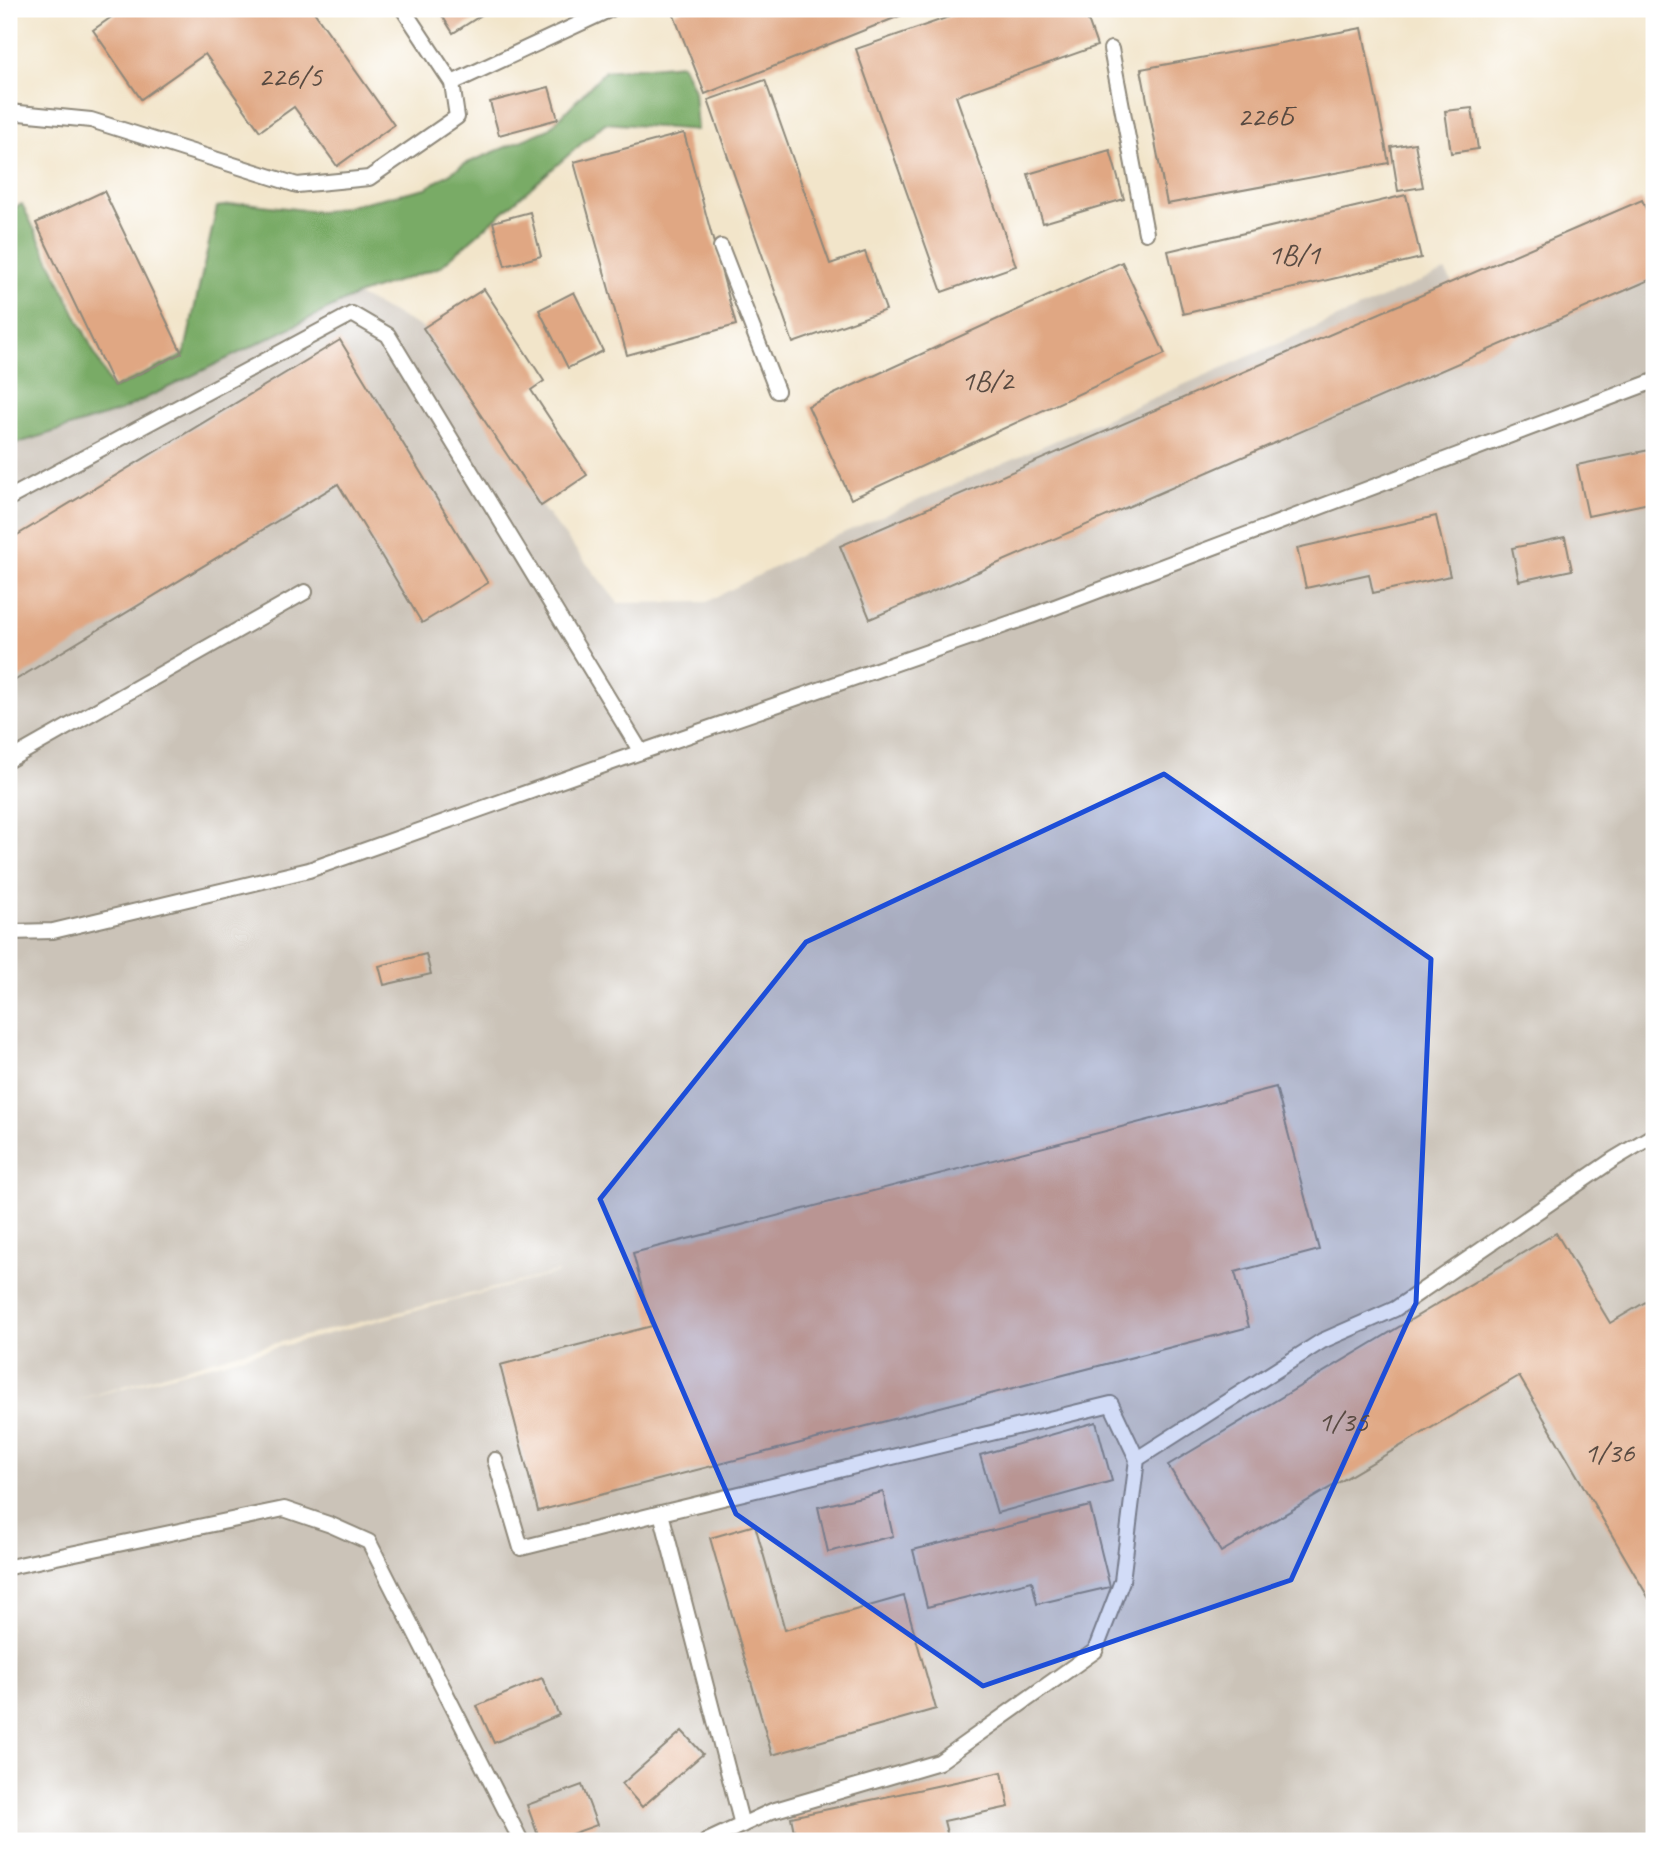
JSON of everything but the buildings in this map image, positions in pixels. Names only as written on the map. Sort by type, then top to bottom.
[{"type":"lane","points":[[9,112],[90,120],[297,185],[369,178],[457,117],[452,83],[403,9]]},
{"type":"lane","points":[[452,83],[611,9]]},
{"type":"lane","points":[[1111,49],[1146,233]]},
{"type":"lane","points":[[721,247],[777,391]]},
{"type":"lane","points":[[9,498],[352,314],[388,335],[641,752]]},
{"type":"lane","points":[[9,932],[53,931],[309,870],[1031,616],[1654,381]]},
{"type":"lane","points":[[9,760],[305,592]]},
{"type":"lane","points":[[1138,1459],[1322,1341],[1395,1309],[1654,1135]]},
{"type":"lane","points":[[495,1460],[521,1548],[1111,1404],[1138,1459],[1122,1581],[1095,1651],[939,1762],[772,1811],[708,1841]]},
{"type":"lane","points":[[9,1567],[284,1510],[331,1525],[369,1542],[522,1841]]},
{"type":"lane","points":[[661,1513],[742,1825]]},
{"type":"highlighted area","points":[[1164,774],[1431,959],[1416,1303],[1291,1580],[983,1686],[736,1514],[600,1199],[806,942]]},
{"type":"shaded area","points":[[1642,200],[1654,226],[1654,1841],[9,1841],[9,446],[120,411],[357,295],[423,328],[541,506],[618,603],[707,602],[827,540],[1445,271],[1452,282]],"holes":[[[558,1273],[70,1402],[237,1353]]]},
{"type":"green space","points":[[682,64],[694,90],[697,130],[605,123],[440,267],[357,295],[120,411],[9,446],[9,210],[22,204],[112,389],[184,355],[217,207],[245,203],[321,212],[426,188],[465,164],[549,129],[605,71]]}]
